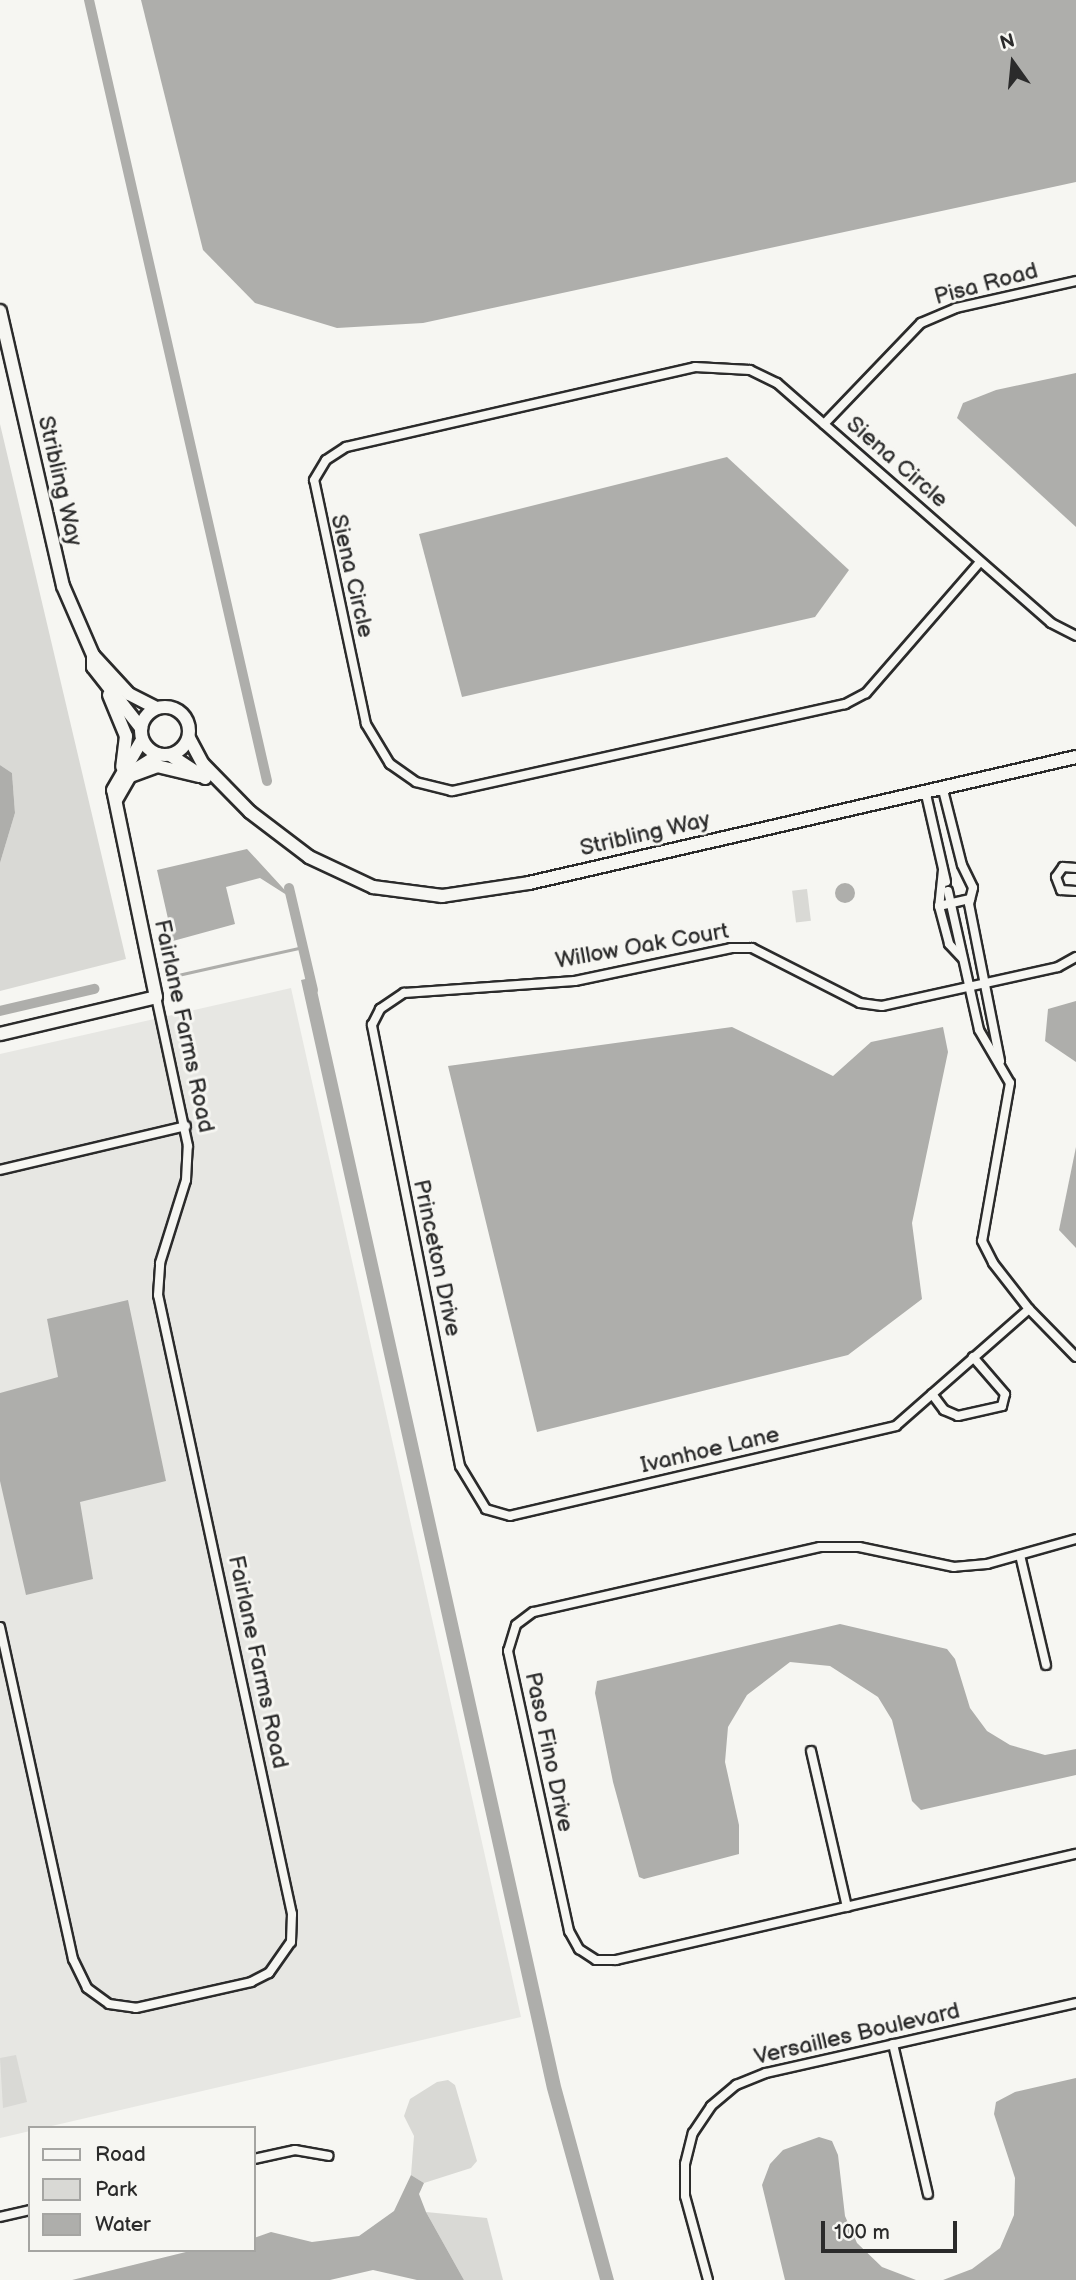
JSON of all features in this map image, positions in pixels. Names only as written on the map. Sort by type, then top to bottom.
[{"type":"street","name":"Pisa Road","points":[[824,424],[920,323],[956,308],[1076,281]]},
{"type":"street","name":"Stribling Way","points":[[0,311],[63,586],[93,655],[97,673],[142,734]]},
{"type":"street","name":"Siena Circle","points":[[980,562],[866,693],[845,705],[452,792],[416,782],[379,751],[366,724],[314,497],[314,481],[326,460],[346,447],[695,367],[750,370],[777,383],[1051,623],[1076,636]]},
{"type":"street","name":"Stribling Way","points":[[93,655],[129,694],[157,708]]},
{"type":"street","points":[[97,673],[125,729],[125,775],[166,766],[206,779]]},
{"type":"street","points":[[157,708],[180,711],[189,726],[189,738],[183,748],[164,755],[142,734],[147,715],[157,708]]},
{"type":"street","name":"Fairlane Farms Road","points":[[0,1627],[76,1969],[87,1988],[109,2004],[136,2008],[251,1982],[270,1973],[291,1942],[292,1914],[158,1295],[163,1251],[186,1180],[186,1126],[156,997],[116,800],[142,734]]},
{"type":"street","name":"Stribling Way","points":[[189,738],[203,764],[242,804],[309,856],[341,874],[373,887],[442,896],[530,883],[1076,757]]},
{"type":"street","name":"Stribling Way","points":[[164,755],[187,762],[227,797],[242,804]]},
{"type":"street","name":"Fairlane Farms Road","points":[[125,775],[141,763],[164,755]]},
{"type":"street","points":[[942,786],[962,865],[973,888],[970,899],[1000,1061]]},
{"type":"street","points":[[925,790],[946,882]]},
{"type":"street","points":[[1076,868],[1063,867],[1056,877],[1061,890],[1076,891]]},
{"type":"street","points":[[943,870],[939,906],[949,944],[962,958]]},
{"type":"street","points":[[948,891],[979,1031],[1000,1061],[1010,1083],[982,1241],[1029,1308],[1076,1357]]},
{"type":"street","points":[[939,906],[970,899]]},
{"type":"street","name":"Willow Oak Court","points":[[380,1009],[404,993],[576,981],[731,948],[752,948],[860,1003],[881,1006],[1058,967],[1076,957]]},
{"type":"street","points":[[0,1034],[156,997]]},
{"type":"street","name":"Princeton Drive","points":[[380,1009],[373,1025],[373,1044],[460,1466],[486,1509]]},
{"type":"street","points":[[0,1170],[186,1126]]},
{"type":"street","name":"Ivanhoe Lane","points":[[486,1509],[510,1516],[896,1426],[1029,1308]]},
{"type":"street","points":[[932,1394],[944,1410],[958,1416],[1002,1406],[1005,1394],[973,1357]]},
{"type":"street","name":"Paso Fino Drive","points":[[1076,1539],[1020,1555],[954,1567],[851,1546],[820,1547],[533,1612],[512,1631],[509,1657],[569,1931],[584,1954],[616,1960],[1076,1854]]},
{"type":"street","points":[[1020,1555],[1046,1665]]},
{"type":"street","points":[[811,1751],[847,1907]]},
{"type":"street","name":"Versailles Boulevard","points":[[708,2280],[685,2196],[685,2164],[694,2133],[711,2106],[736,2085],[766,2073],[1076,2003]]},
{"type":"street","points":[[893,2044],[928,2194]]},
{"type":"street","points":[[256,2159],[295,2150],[328,2156]]},
{"type":"street","points":[[0,2217],[28,2210]]},
{"type":"shaded area","points":[[291,988],[521,2017],[52,2126],[28,2126],[28,2131],[0,2138],[0,1054]]},
{"type":"green space","points":[[0,424],[126,959],[0,991],[0,863],[15,813],[12,773],[0,765]]},
{"type":"green space","points":[[807,889],[811,921],[796,923],[792,891]]},
{"type":"green space","points":[[16,2055],[27,2102],[3,2108],[0,2058]]},
{"type":"green space","points":[[448,2080],[455,2085],[477,2161],[471,2168],[424,2183],[411,2175],[414,2136],[404,2116],[410,2099],[437,2082]]},
{"type":"green space","points":[[426,2212],[487,2218],[503,2280],[464,2280]]},
{"type":"water","points":[[141,0],[1076,0],[1076,182],[423,323],[337,328],[255,303],[203,250]]},
{"type":"water","points":[[1076,373],[1076,527],[957,418],[963,403],[996,390]]},
{"type":"water","points":[[727,457],[849,570],[815,617],[462,697],[419,534]]},
{"type":"water","points":[[0,765],[12,773],[15,813],[0,863]]},
{"type":"water","points":[[247,849],[293,899],[260,878],[226,887],[235,924],[173,941],[157,870]]},
{"type":"water","points":[[845,883],[852,886],[855,893],[852,900],[845,903],[838,900],[835,893],[838,886]]},
{"type":"water","points":[[314,977],[561,2086],[614,2280],[600,2280],[547,2089],[301,980]]},
{"type":"water","points":[[1076,1001],[1076,1062],[1045,1041],[1048,1009]]},
{"type":"water","points":[[732,1027],[833,1076],[871,1042],[943,1027],[948,1052],[912,1223],[922,1299],[848,1355],[537,1432],[448,1066]]},
{"type":"water","points":[[1076,1147],[1076,1248],[1059,1230]]},
{"type":"water","points":[[128,1300],[166,1481],[80,1502],[93,1579],[26,1595],[0,1481],[0,1393],[58,1377],[47,1319]]},
{"type":"water","points":[[840,1624],[947,1649],[955,1659],[970,1708],[987,1731],[1010,1745],[1045,1755],[1076,1749],[1076,1775],[921,1810],[912,1801],[892,1720],[878,1697],[830,1666],[790,1662],[747,1695],[728,1727],[725,1762],[739,1825],[739,1854],[644,1879],[639,1877],[613,1782],[595,1693],[597,1681]]},
{"type":"water","points":[[1076,2078],[1076,2280],[943,2280],[972,2269],[1000,2248],[1014,2215],[1015,2178],[994,2114],[996,2102],[1015,2092]]},
{"type":"water","points":[[819,2137],[832,2141],[838,2155],[845,2216],[857,2243],[882,2267],[916,2280],[785,2280],[762,2185],[770,2164],[783,2150]]},
{"type":"water","points":[[411,2175],[424,2183],[419,2194],[426,2212],[464,2280],[417,2280],[373,2270],[330,2280],[72,2280],[186,2252],[256,2252],[256,2237],[271,2232],[312,2242],[359,2236],[394,2211]]},
{"type":"waterway","points":[[89,0],[267,781]]},
{"type":"waterway","points":[[289,888],[313,990]]},
{"type":"waterway","points":[[178,975],[303,947]]},
{"type":"waterway","points":[[0,1011],[94,989]]}]
